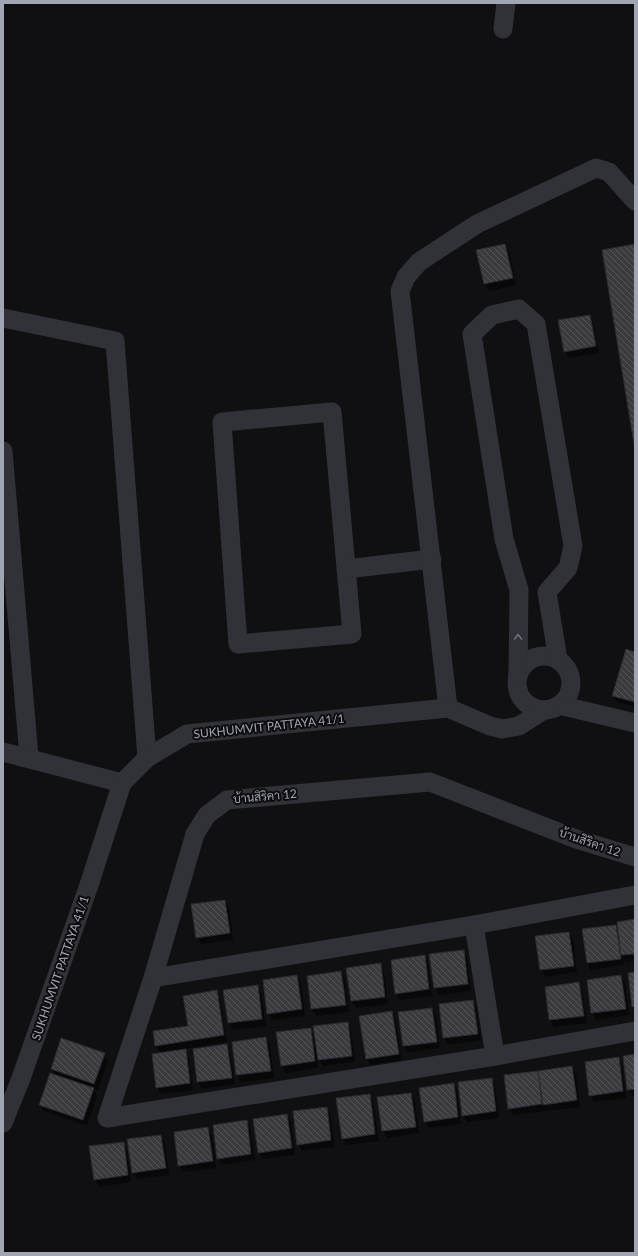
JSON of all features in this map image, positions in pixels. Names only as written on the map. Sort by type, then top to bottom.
[{"type":"street","points":[[503,29],[506,3]]},
{"type":"street","points":[[448,708],[400,291],[406,277],[419,262],[478,224],[596,168],[609,172],[635,201]]},
{"type":"street","points":[[547,592],[568,568],[573,546],[536,324],[518,309],[492,314],[472,334],[504,539],[519,590],[517,684],[523,700],[528,705],[635,723]]},
{"type":"street","points":[[3,318],[115,341],[147,758]]},
{"type":"street","points":[[332,412],[346,569],[352,634],[238,644],[222,422],[332,412]]},
{"type":"street","points":[[3,452],[29,757]]},
{"type":"street","points":[[346,569],[432,559]]},
{"type":"street","points":[[519,590],[547,592]]},
{"type":"street","points":[[547,592],[558,660],[568,671],[571,686],[569,694],[552,708]]},
{"type":"street","points":[[518,676],[524,665],[534,659],[546,657],[558,660]]},
{"type":"street","name":"SUKHUMVIT PATTAYA 41/1","points":[[3,1123],[20,1081],[89,885],[122,783],[147,758],[187,734],[448,708],[490,726],[502,729],[519,726],[552,708]]},
{"type":"street","points":[[3,752],[29,757],[122,783]]},
{"type":"street","name":"บ้านสิริคา 12","points":[[495,1056],[107,1118],[153,978],[195,834],[207,815],[227,800],[430,782],[576,839],[635,857]]},
{"type":"street","points":[[153,978],[474,925],[635,895]]},
{"type":"street","points":[[474,925],[495,1056],[635,1031]]},
{"type":"building","points":[[505,244],[513,278],[484,284],[476,250]]},
{"type":"building","points":[[635,244],[635,450],[602,250]]},
{"type":"building","points":[[590,315],[596,346],[564,352],[558,320]]},
{"type":"building","points":[[626,649],[635,652],[635,702],[612,696]]},
{"type":"building","points":[[225,900],[230,933],[196,938],[191,904]]},
{"type":"building","points":[[635,919],[635,954],[621,955],[617,922]]},
{"type":"building","points":[[616,925],[621,959],[587,963],[582,929]]},
{"type":"building","points":[[569,932],[574,966],[540,970],[535,936]]},
{"type":"building","points":[[464,950],[468,984],[434,988],[429,954]]},
{"type":"building","points":[[425,955],[429,989],[395,994],[391,960]]},
{"type":"building","points":[[381,963],[385,997],[351,1001],[346,968]]},
{"type":"building","points":[[341,971],[346,1005],[311,1009],[307,976]]},
{"type":"building","points":[[635,972],[635,1006],[632,1007],[628,973]]},
{"type":"building","points":[[297,975],[302,1009],[267,1014],[263,980]]},
{"type":"building","points":[[621,975],[626,1009],[591,1013],[587,980]]},
{"type":"building","points":[[579,982],[584,1016],[549,1020],[545,987]]},
{"type":"building","points":[[258,985],[262,1019],[228,1023],[223,990]]},
{"type":"building","points":[[217,990],[224,1035],[155,1046],[153,1031],[188,1026],[183,996]]},
{"type":"building","points":[[473,1000],[478,1034],[443,1038],[439,1004]]},
{"type":"building","points":[[432,1008],[437,1042],[403,1046],[398,1012]]},
{"type":"building","points":[[392,1011],[399,1054],[366,1059],[359,1016]]},
{"type":"building","points":[[348,1022],[352,1056],[318,1060],[313,1026]]},
{"type":"building","points":[[311,1028],[315,1061],[281,1066],[276,1032]]},
{"type":"building","points":[[266,1037],[271,1071],[236,1075],[232,1042]]},
{"type":"building","points":[[61,1038],[105,1053],[94,1084],[51,1069]]},
{"type":"building","points":[[227,1044],[232,1078],[197,1082],[193,1049]]},
{"type":"building","points":[[186,1049],[190,1083],[156,1088],[152,1054]]},
{"type":"building","points":[[635,1054],[635,1089],[627,1090],[623,1056]]},
{"type":"building","points":[[619,1057],[623,1091],[589,1096],[585,1062]]},
{"type":"building","points":[[572,1066],[577,1100],[543,1105],[538,1071]]},
{"type":"building","points":[[538,1071],[542,1104],[508,1109],[504,1075]]},
{"type":"building","points":[[50,1073],[94,1088],[83,1120],[39,1105]]},
{"type":"building","points":[[492,1078],[496,1111],[462,1116],[458,1082]]},
{"type":"building","points":[[454,1083],[458,1117],[424,1122],[419,1088]]},
{"type":"building","points":[[411,1093],[416,1127],[382,1131],[377,1097]]},
{"type":"building","points":[[370,1094],[375,1134],[342,1139],[336,1098]]},
{"type":"building","points":[[327,1107],[331,1140],[297,1145],[293,1111]]},
{"type":"building","points":[[287,1114],[292,1148],[258,1153],[253,1119]]},
{"type":"building","points":[[247,1120],[251,1154],[217,1159],[213,1125]]},
{"type":"building","points":[[208,1127],[213,1161],[178,1166],[174,1132]]},
{"type":"building","points":[[161,1135],[166,1168],[132,1173],[127,1139]]},
{"type":"building","points":[[124,1142],[128,1175],[94,1180],[89,1146]]}]
